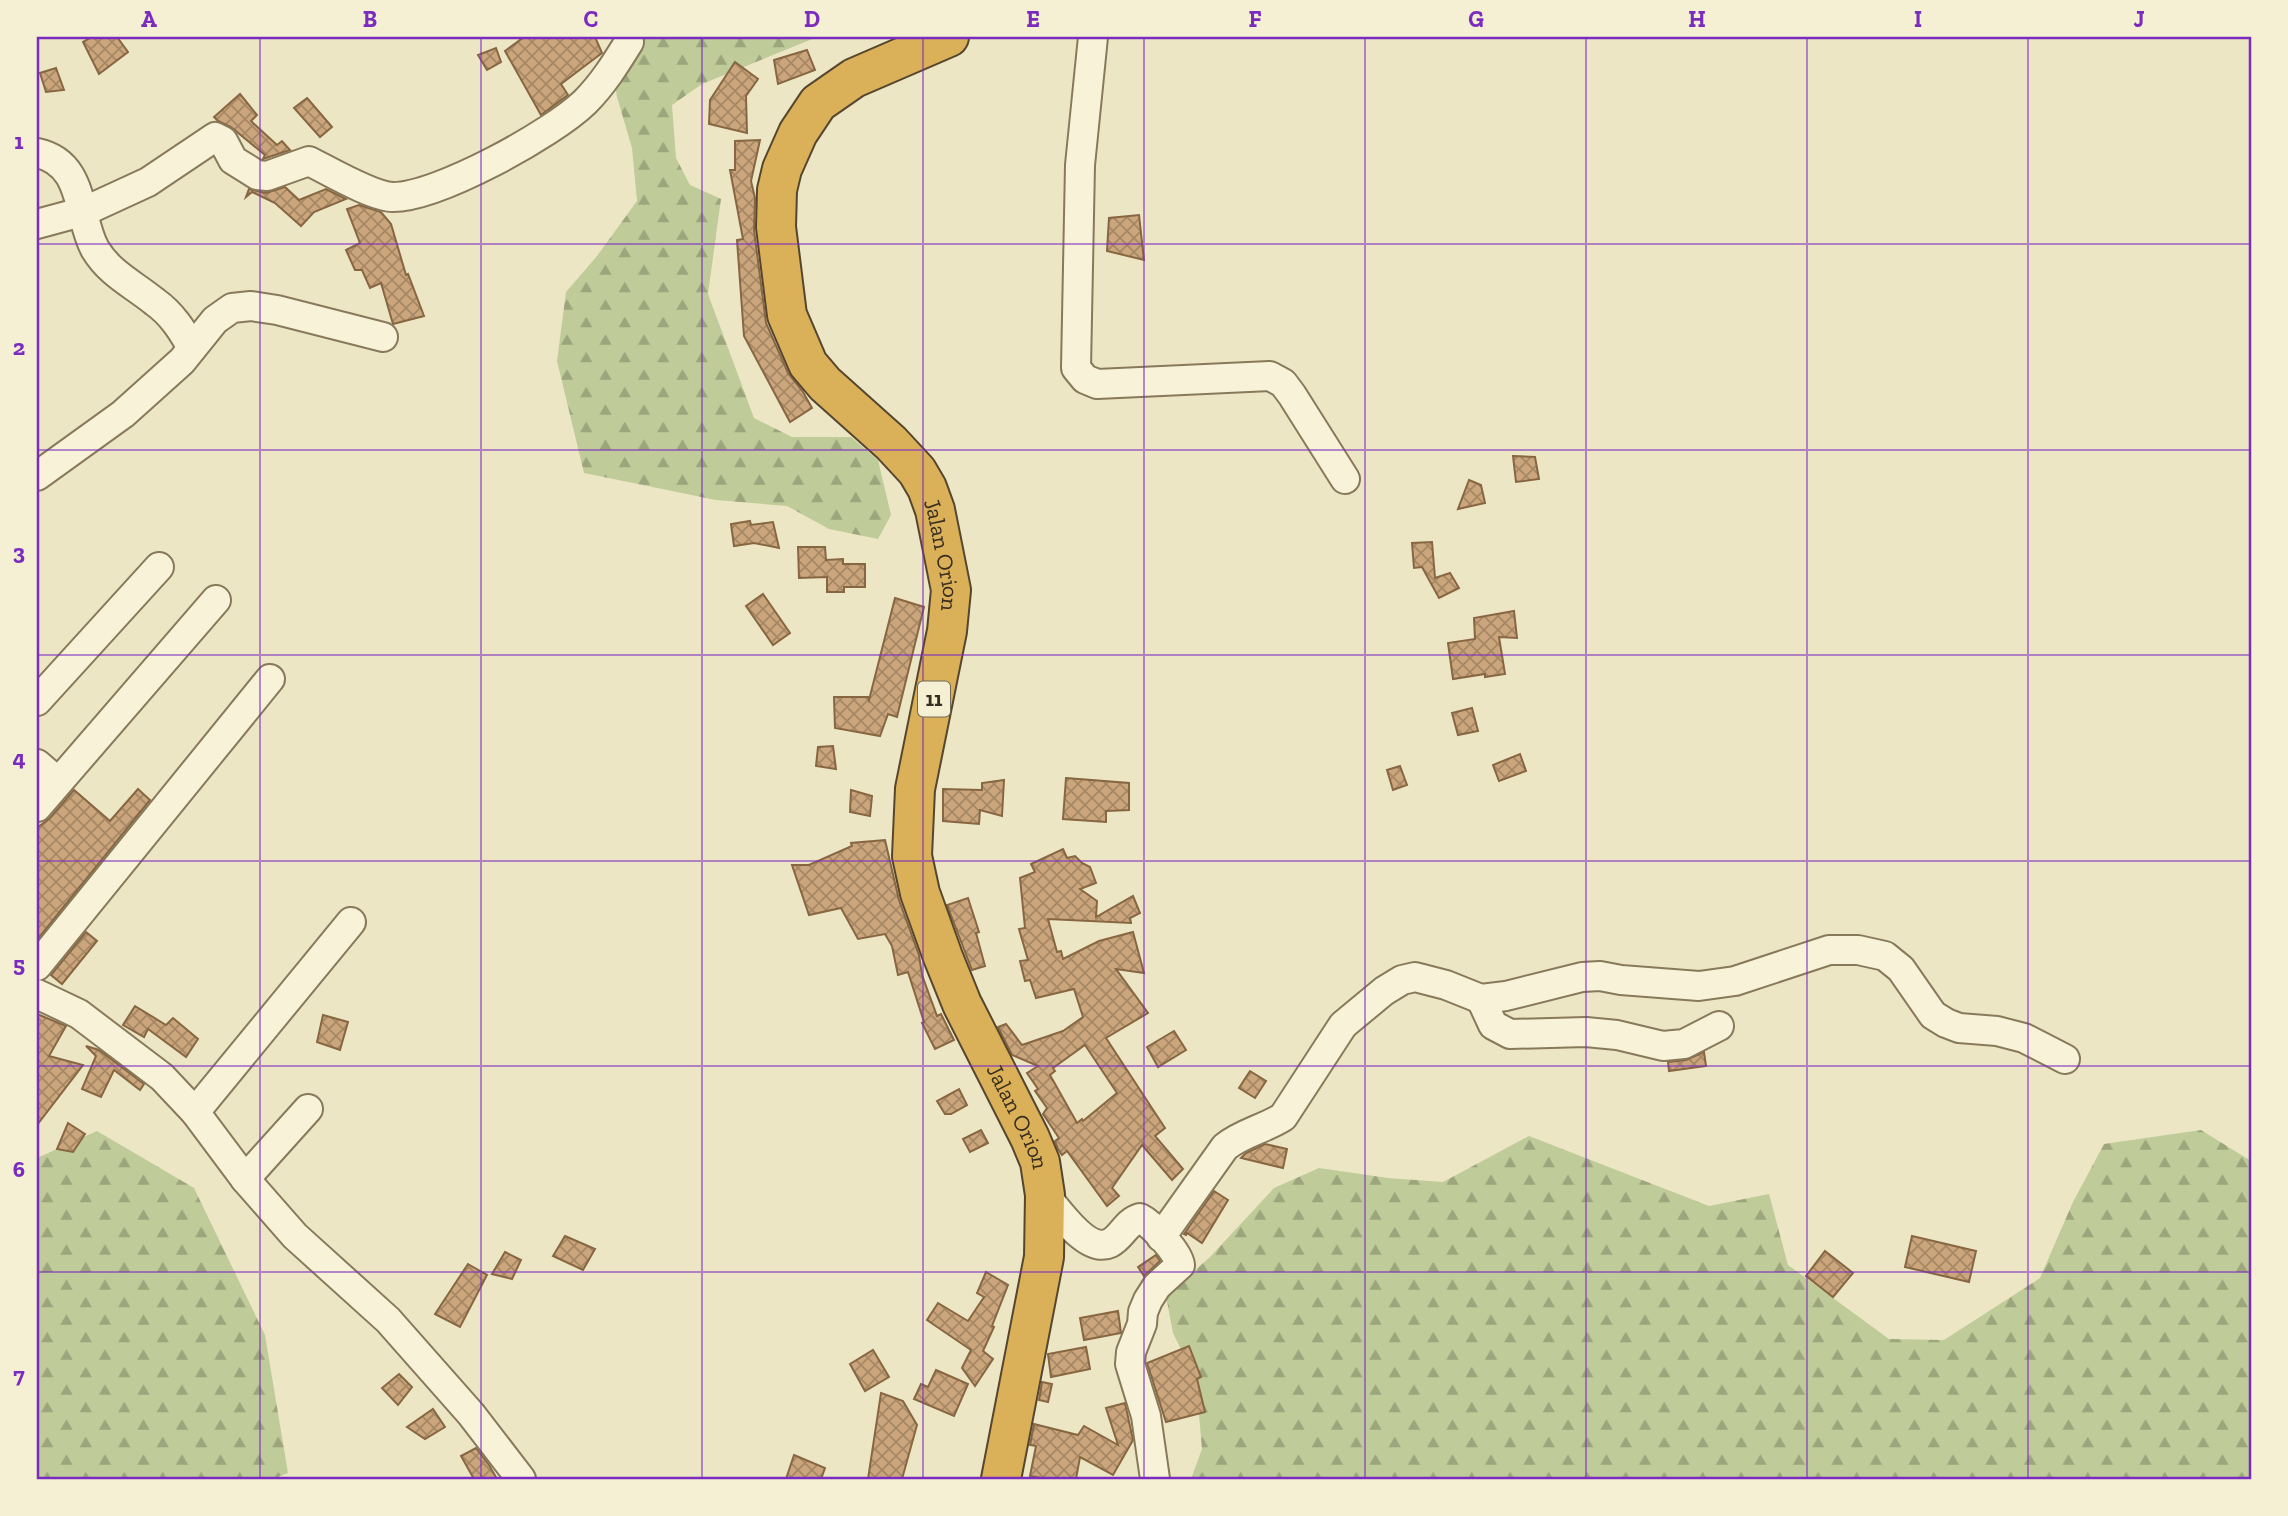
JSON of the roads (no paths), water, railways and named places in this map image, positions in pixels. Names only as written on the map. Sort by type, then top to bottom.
[{"type":"highway","name":"Jalan Orion","points":[[949,37],[854,78],[818,103],[798,133],[782,169],[777,190],[776,227],[787,315],[808,364],[825,384],[891,443],[917,471],[935,510],[951,590],[936,688],[915,789],[912,856],[920,893],[943,957],[962,1004],[1030,1138],[1040,1162],[1045,1195],[1044,1257],[1002,1479]]},
{"type":"street","points":[[1093,37],[1080,165],[1078,372],[1097,384],[1269,376],[1283,383],[1345,480]]},
{"type":"street","points":[[37,224],[85,211],[148,182],[215,138],[223,141],[233,160],[257,174],[267,176],[309,161],[390,197],[436,187],[499,159],[566,117],[583,104],[606,78],[629,42]]},
{"type":"street","points":[[37,153],[57,162],[79,191],[87,232],[97,251],[115,274],[156,302],[175,320],[192,348]]},
{"type":"street","points":[[37,476],[123,414],[182,361],[215,320],[232,308],[251,306],[277,310],[383,337]]},
{"type":"street","points":[[37,701],[159,566]]},
{"type":"street","points":[[37,807],[216,600]]},
{"type":"street","points":[[37,966],[270,679]]},
{"type":"street","points":[[37,764],[58,782]]},
{"type":"street","points":[[195,1112],[351,922]]},
{"type":"street","points":[[1161,1237],[1233,1139],[1268,1127],[1283,1117],[1343,1025],[1384,991],[1402,980],[1415,977],[1446,985],[1481,999],[1506,996],[1582,976],[1699,986],[1735,981],[1829,950],[1858,950],[1885,956],[1901,969],[1933,1015],[1947,1023],[1959,1028],[1997,1031],[2024,1038],[2064,1059]]},
{"type":"street","points":[[37,994],[79,1014],[162,1077],[195,1112],[245,1179],[295,1236],[388,1320],[471,1414],[521,1479]]},
{"type":"street","points":[[1481,999],[1493,1025],[1510,1034],[1586,1032],[1617,1035],[1663,1046],[1684,1044],[1719,1026]]},
{"type":"street","points":[[245,1179],[308,1109]]},
{"type":"street","points":[[1045,1195],[1073,1229],[1085,1239],[1101,1244],[1110,1242],[1133,1220],[1140,1218],[1179,1258],[1180,1265],[1157,1286],[1148,1300],[1131,1352],[1130,1364],[1146,1416],[1155,1479]]}]
